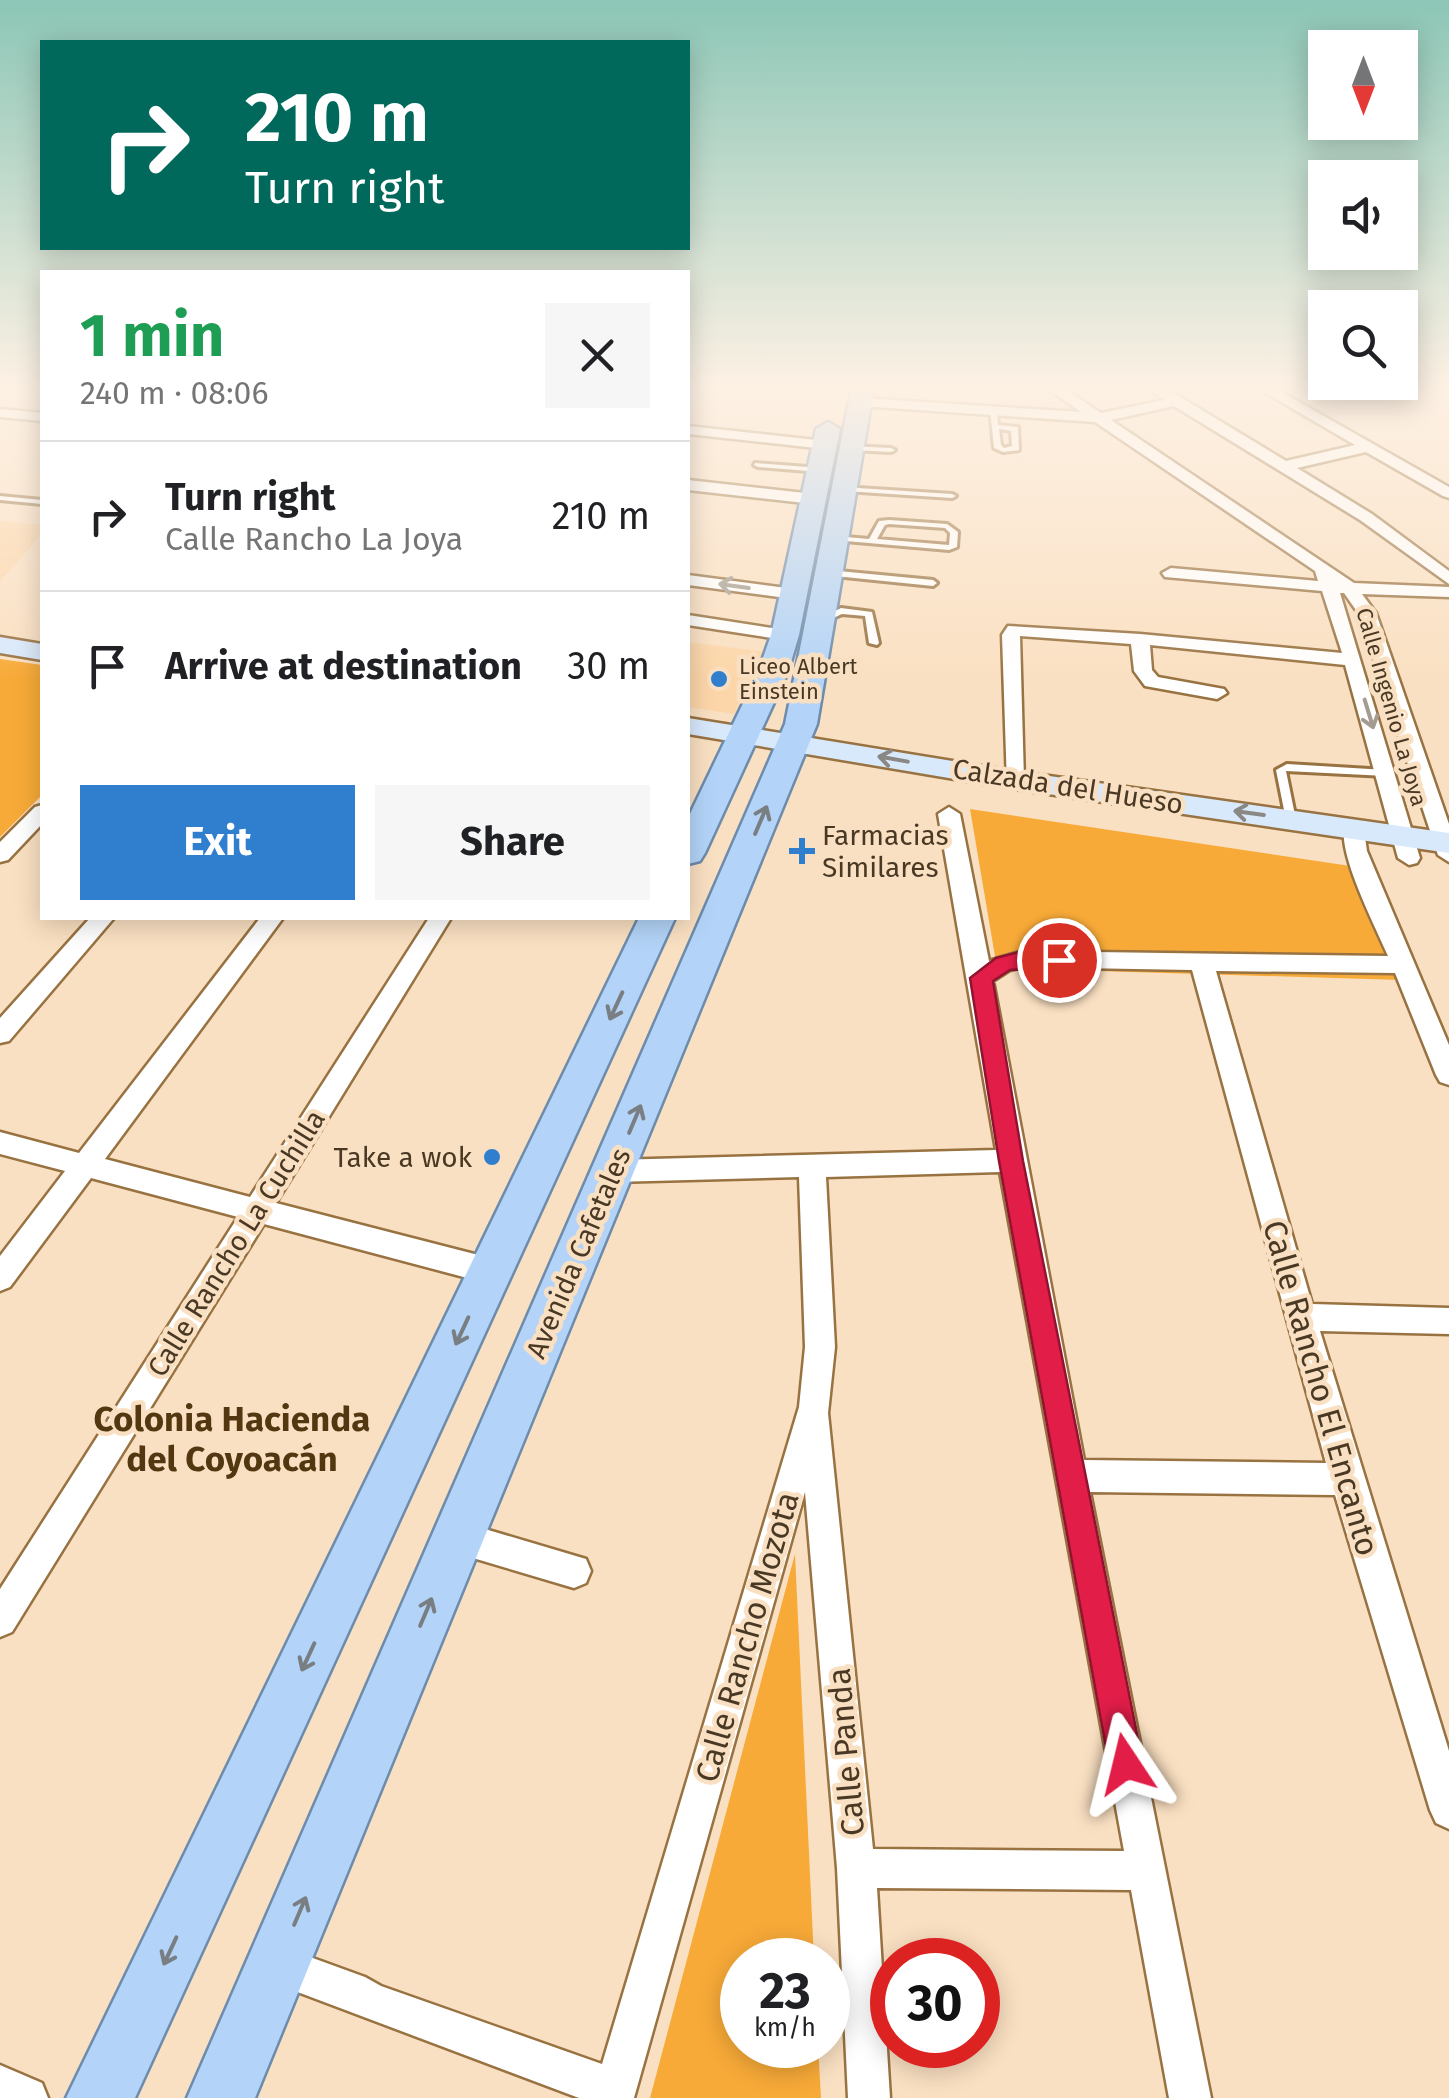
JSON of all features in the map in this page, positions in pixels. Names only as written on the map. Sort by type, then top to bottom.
[{"type":"main road","name":"Avenida Cafetales","points":[[690,848],[702,810],[739,745],[773,672],[771,633],[821,484]]},
{"type":"main road","name":"Avenida Cafetales","points":[[221,2098],[802,724],[843,484]]},
{"type":"main road","points":[[0,624],[40,630]]},
{"type":"main road","points":[[0,645],[40,652]]},
{"type":"main road","name":"Calzada del Hueso","points":[[690,727],[739,745],[1291,820],[1354,840]]},
{"type":"main road","name":"Calzada del Hueso","points":[[690,751],[739,745]]},
{"type":"main road","name":"Calzada del Hueso","points":[[789,753],[951,792],[1448,851]]},
{"type":"main road","points":[[100,2098],[656,920]]},
{"type":"street","name":"Calle Ingenio La Joya","points":[[1198,484],[1275,535],[1367,612],[1448,851]]},
{"type":"street","points":[[1312,484],[1449,578]]},
{"type":"street","points":[[690,485],[814,500]]},
{"type":"street","points":[[1172,573],[1449,592]]},
{"type":"street","points":[[690,580],[782,593]]},
{"type":"street","name":"Calle Ingenio La Joya","points":[[1334,582],[1352,660],[1406,847]]},
{"type":"street","points":[[690,620],[771,633]]},
{"type":"street","points":[[1014,780],[1014,630],[1352,660]]},
{"type":"street","points":[[1140,639],[1143,671],[1152,682],[1217,693]]},
{"type":"street","points":[[0,854],[40,814]]},
{"type":"street","points":[[949,814],[1011,1161],[1190,2098]]},
{"type":"street","points":[[1354,840],[1449,1075]]},
{"type":"street","points":[[0,1034],[101,920]]},
{"type":"street","points":[[0,1278],[270,920]]},
{"type":"street","name":"Calle Rancho La Cuchilla","points":[[0,1620],[439,920]]},
{"type":"street","points":[[981,978],[1004,963],[1023,959],[1403,965]]},
{"type":"street","name":"Calle Rancho El Encanto","points":[[1202,963],[1346,1479],[1449,1810]]},
{"type":"street","points":[[0,1143],[490,1271]]},
{"type":"street","points":[[612,1172],[1011,1161]]},
{"type":"street","name":"Calle Rancho Mozota","points":[[614,2094],[814,1407],[820,1348],[812,1166]]},
{"type":"street","points":[[1300,1317],[1449,1321]]},
{"type":"street","name":"Calle Panda","points":[[814,1407],[856,1868],[870,2098]]},
{"type":"street","points":[[1073,1476],[1346,1479]]},
{"type":"street","points":[[458,1538],[574,1571]]},
{"type":"street","points":[[856,1868],[1146,1872]]},
{"type":"street","points":[[277,1966],[614,2094]]},
{"type":"street","points":[[0,2086],[27,2098]]},
{"type":"lane","points":[[845,489],[952,496]]},
{"type":"lane","points":[[0,498],[40,502]]},
{"type":"lane","points":[[834,538],[871,542],[949,548],[953,547],[954,532],[946,526],[889,522],[880,526],[871,542]]},
{"type":"lane","points":[[828,573],[933,583]]},
{"type":"lane","points":[[820,622],[841,611],[869,614],[874,625],[874,643]]},
{"type":"lane","points":[[1291,820],[1281,770],[1287,767],[1386,773]]},
{"type":"shaded area","points":[[0,521],[40,525],[40,536],[0,581]]},
{"type":"shaded area","name":"Liceo Albert Einstein","points":[[690,642],[765,652],[734,714],[690,707]]},
{"type":"shaded area","points":[[0,659],[40,665],[40,797],[0,837]]},
{"type":"shaded area","points":[[970,809],[1357,867],[1401,980],[997,968]]},
{"type":"shaded area","points":[[795,1554],[813,1938],[720,1938],[720,2068],[819,2068],[821,2098],[650,2098]]},
{"type":"place","name":"Liceo Albert Einstein","points":[[719,679]]},
{"type":"place","name":"Farmacias Similares","points":[[802,851]]},
{"type":"place","name":"Take a wok","points":[[492,1157]]},
{"type":"district","name":"Colonia Hacienda del Coyoacán","points":[[232,1439]]},
{"type":"route","points":[[1059,960],[1004,963],[981,978],[1011,1161],[1126,1764]]}]
